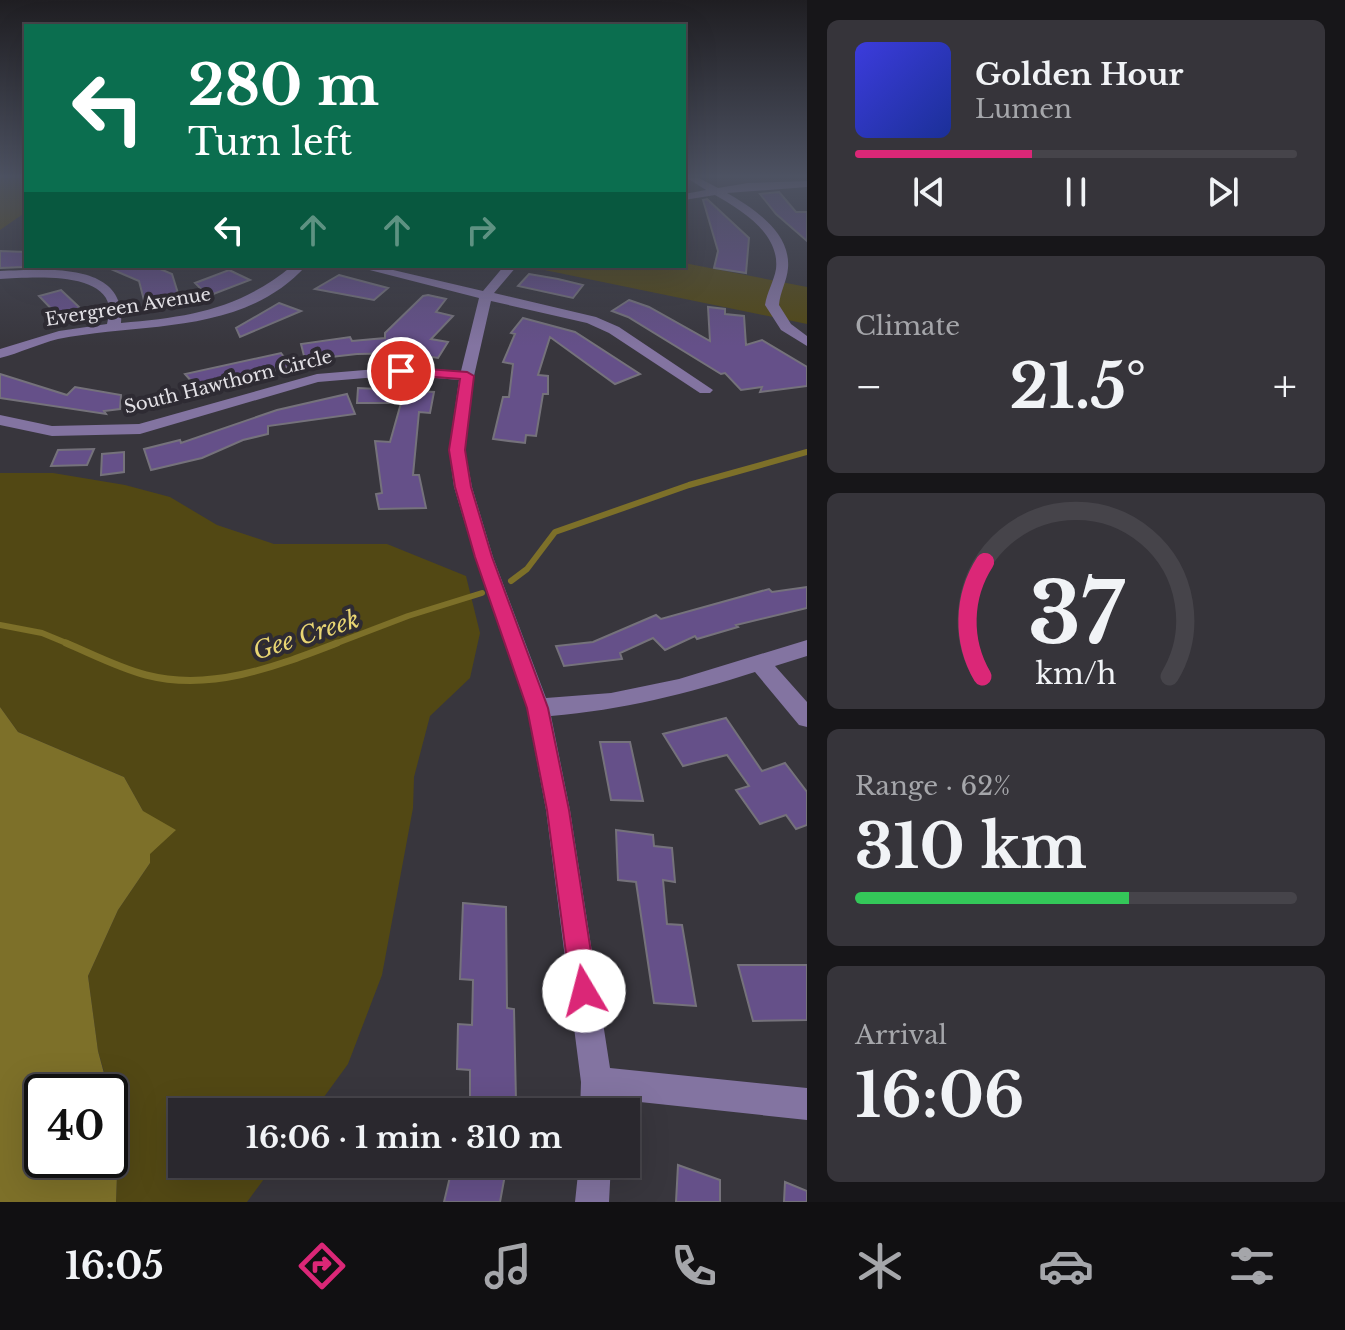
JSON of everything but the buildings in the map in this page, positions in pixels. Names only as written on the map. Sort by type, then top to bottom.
[{"type":"street","points":[[769,234],[783,263],[772,305],[786,327],[807,342]]},
{"type":"street","name":"Evergreen Avenue","points":[[0,354],[57,334],[183,320],[238,306],[280,283],[298,268]]},
{"type":"street","points":[[369,268],[567,313],[614,330],[705,390]]},
{"type":"street","points":[[509,268],[487,294],[467,376],[457,450],[463,487],[484,557],[538,708],[558,810],[596,1097],[807,1104]]},
{"type":"street","points":[[0,275],[52,274],[92,280],[103,286],[116,304],[114,326]]},
{"type":"street","name":"South Hawthorn Circle","points":[[0,420],[52,431],[140,429],[332,376],[401,371],[467,376]]},
{"type":"street","points":[[538,708],[611,702],[679,688],[807,648]]},
{"type":"street","points":[[760,663],[807,718]]},
{"type":"street","points":[[592,1202],[594,1178]]},
{"type":"shaded area","points":[[686,263],[807,287],[807,324],[535,268],[686,268]]},
{"type":"shaded area","points":[[0,473],[53,473],[125,485],[170,497],[217,525],[274,544],[387,544],[466,576],[480,633],[470,678],[430,716],[414,777],[413,808],[382,975],[348,1064],[323,1098],[168,1098],[168,1178],[265,1178],[247,1202],[116,1202],[117,1178],[128,1178],[128,1074],[105,1074],[98,1051],[88,976],[118,910],[150,863],[143,811],[124,777],[18,732],[0,707]]},
{"type":"shaded area","points":[[0,707],[18,732],[124,777],[143,811],[176,830],[150,854],[150,863],[118,910],[88,976],[104,1074],[24,1074],[24,1178],[117,1178],[116,1202],[0,1202]]},
{"type":"waterway","name":"Gee Creek","points":[[511,581],[527,569],[555,532],[689,485],[807,452]]},
{"type":"waterway","name":"Gee Creek","points":[[332,645],[408,616],[482,593]]},
{"type":"waterway","name":"Gee Creek","points":[[0,625],[42,633],[71,645]]},
{"type":"waterway","name":"Gee Creek","points":[[66,643],[146,675],[195,680],[268,668],[337,643]]},
{"type":"route","points":[[401,371],[467,376],[457,450],[463,487],[484,557],[538,708],[558,810],[584,991]]}]
